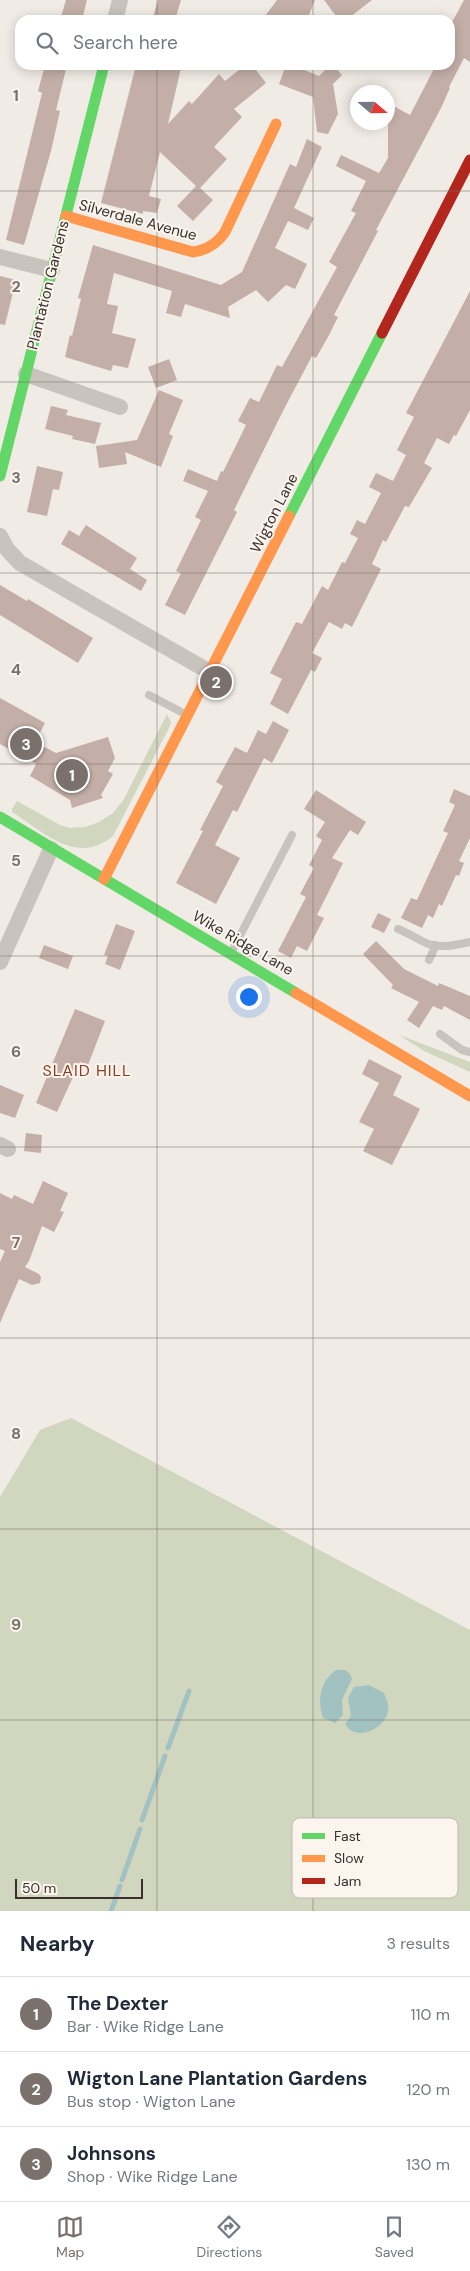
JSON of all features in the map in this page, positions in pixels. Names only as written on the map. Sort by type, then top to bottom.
[{"type":"street","points":[[116,15],[120,0]]},
{"type":"street","name":"Plantation Gardens","points":[[0,476],[103,70]]},
{"type":"street","name":"Silverdale Avenue","points":[[66,216],[193,252],[203,251],[212,247],[225,232],[276,124]]},
{"type":"street","name":"Wigton Lane","points":[[104,879],[208,671],[302,492],[470,160]]},
{"type":"street","points":[[0,257],[52,270]]},
{"type":"street","points":[[26,374],[120,407]]},
{"type":"street","points":[[0,536],[7,549],[20,563],[208,671]]},
{"type":"street","name":"Wike Ridge Lane","points":[[0,817],[470,1096]]},
{"type":"street","points":[[0,962],[51,849]]},
{"type":"lane","points":[[149,694],[186,715]]},
{"type":"lane","points":[[231,953],[292,835]]},
{"type":"lane","points":[[398,930],[415,935],[427,944],[444,946],[470,942]]},
{"type":"lane","points":[[429,960],[436,945]]},
{"type":"lane","points":[[440,1034],[462,1050],[470,1052]]},
{"type":"green space","points":[[167,714],[171,722],[169,728],[113,836],[100,844],[87,848],[74,847],[49,837],[12,812],[17,801],[60,825],[70,828],[85,827],[99,822],[113,813],[124,799]]},
{"type":"green space","points":[[399,1035],[470,1062],[470,1072],[424,1051]]},
{"type":"green space","points":[[71,1418],[470,1630],[470,1911],[0,1911],[0,1497],[40,1430]]},
{"type":"water","points":[[336,1670],[345,1670],[352,1679],[342,1700],[343,1715],[335,1723],[323,1718],[320,1698],[323,1685]]},
{"type":"water","points":[[369,1685],[384,1693],[388,1704],[388,1712],[385,1719],[372,1730],[357,1733],[350,1730],[345,1724],[351,1716],[348,1698],[354,1687]]},
{"type":"building","points":[[66,0],[87,0],[83,15],[62,15]]},
{"type":"building","points":[[158,0],[181,0],[176,15],[154,15]]},
{"type":"building","points":[[277,0],[315,0],[309,15],[266,15]]},
{"type":"building","points":[[324,0],[372,0],[352,15],[335,15]]},
{"type":"building","points":[[464,0],[470,0],[470,62],[464,58],[449,87],[441,108],[376,230],[378,231],[334,315],[338,317],[328,337],[316,358],[312,356],[284,409],[234,510],[237,512],[185,615],[165,605],[181,573],[176,571],[201,520],[195,517],[208,491],[183,481],[188,469],[217,481],[246,425],[238,421],[250,398],[259,402],[277,365],[282,367],[337,267],[329,262],[356,213],[351,211],[366,181],[336,166],[341,155],[379,173],[388,158],[388,130],[395,130],[395,107],[410,115],[433,70],[455,70],[455,17]]},
{"type":"building","points":[[44,70],[66,70],[56,110],[60,111],[51,151],[24,245],[6,240],[42,93],[38,91]]},
{"type":"building","points":[[135,70],[181,70],[168,124],[189,101],[192,104],[219,74],[225,81],[239,70],[256,70],[266,83],[234,109],[242,117],[214,147],[227,159],[200,188],[213,200],[193,221],[177,206],[196,186],[160,152],[149,196],[161,199],[157,213],[143,211],[143,214],[101,203]]},
{"type":"building","points":[[284,70],[304,70],[319,76],[325,70],[338,70],[342,75],[333,84],[338,114],[328,134],[317,132],[313,97],[279,84]]},
{"type":"building","points":[[307,139],[322,147],[294,208],[314,218],[308,230],[288,221],[275,248],[307,264],[295,289],[286,285],[268,302],[256,290],[228,307],[230,318],[185,304],[181,317],[166,313],[172,291],[114,273],[107,304],[118,306],[112,333],[136,339],[128,368],[113,365],[111,371],[65,357],[81,299],[78,298],[93,245],[221,285],[242,272],[290,164],[296,167]]},
{"type":"building","points":[[0,276],[16,280],[5,325],[0,324]]},
{"type":"building","points":[[470,291],[470,410],[456,436],[454,435],[449,444],[437,438],[424,463],[432,468],[409,507],[405,506],[386,542],[383,540],[372,564],[381,569],[352,627],[345,623],[342,629],[329,622],[312,653],[322,658],[315,672],[311,670],[288,714],[270,704],[282,679],[270,673],[296,622],[302,624],[322,586],[328,590],[342,562],[345,563],[358,538],[350,534],[357,520],[365,524],[381,493],[369,487],[376,473],[393,481],[406,455],[397,450],[414,417],[406,413]]},
{"type":"building","points":[[169,359],[177,380],[156,388],[148,367]]},
{"type":"building","points":[[159,390],[183,400],[169,434],[173,436],[161,467],[125,452],[127,464],[99,468],[96,446],[137,440]]},
{"type":"building","points":[[51,406],[68,410],[66,415],[101,423],[95,444],[72,439],[73,436],[45,429]]},
{"type":"building","points":[[37,466],[63,472],[59,490],[53,489],[47,516],[27,512]]},
{"type":"building","points":[[86,525],[137,558],[130,569],[147,580],[141,591],[61,544],[69,530],[79,536]]},
{"type":"building","points":[[0,585],[27,601],[28,599],[93,638],[78,663],[0,615]]},
{"type":"building","points":[[0,698],[45,723],[35,742],[56,753],[108,737],[115,758],[108,771],[113,774],[101,795],[103,798],[72,808],[70,800],[30,776],[36,764],[0,744]]},
{"type":"building","points":[[273,721],[289,730],[272,763],[264,758],[237,812],[233,810],[215,845],[240,858],[216,904],[176,883],[203,831],[200,830],[223,786],[216,782],[235,747],[247,753],[258,730],[266,734]]},
{"type":"building","points":[[454,789],[470,796],[470,838],[459,861],[464,863],[459,876],[456,875],[442,906],[439,904],[433,918],[428,915],[422,928],[401,918],[411,898],[417,900],[448,833],[443,831],[455,805],[449,802]]},
{"type":"building","points":[[316,790],[366,822],[358,835],[350,830],[332,858],[343,863],[317,915],[324,918],[307,951],[297,946],[291,958],[278,951],[306,897],[300,894],[314,868],[309,865],[322,840],[316,836],[325,822],[304,809]]},
{"type":"building","points":[[378,913],[391,919],[384,933],[371,927]]},
{"type":"building","points":[[116,924],[135,931],[120,970],[105,964],[108,956],[104,955]]},
{"type":"building","points":[[376,941],[404,969],[438,986],[439,983],[470,996],[470,1020],[444,1006],[442,1010],[433,1006],[419,1028],[407,1020],[419,1002],[391,988],[393,985],[363,954]]},
{"type":"building","points":[[44,945],[73,956],[68,969],[39,958]]},
{"type":"building","points":[[75,1009],[105,1021],[88,1065],[80,1062],[57,1112],[36,1103]]},
{"type":"building","points":[[369,1059],[402,1076],[393,1095],[420,1109],[392,1165],[363,1151],[374,1129],[359,1122],[379,1083],[362,1074]]},
{"type":"building","points":[[0,1085],[24,1095],[15,1118],[0,1113]]},
{"type":"building","points":[[26,1133],[42,1135],[41,1153],[24,1151]]},
{"type":"building","points":[[43,1181],[68,1193],[60,1211],[64,1212],[54,1232],[42,1226],[25,1267],[39,1274],[41,1277],[40,1283],[32,1285],[19,1279],[0,1323],[0,1262],[5,1251],[0,1249],[0,1193],[12,1199],[14,1195],[33,1204]]},
{"type":"waterway","points":[[168,1748],[189,1691]]},
{"type":"waterway","points":[[142,1820],[165,1756]]},
{"type":"waterway","points":[[122,1880],[140,1829]]},
{"type":"waterway","points":[[111,1911],[120,1886]]},
{"type":"traffic: fast","points":[[0,476],[103,70]]},
{"type":"traffic: fast","points":[[289,516],[382,333]]},
{"type":"traffic: fast","points":[[0,817],[296,993]]},
{"type":"traffic: slow","points":[[66,216],[193,252],[203,250],[219,240],[225,232],[276,124]]},
{"type":"traffic: slow","points":[[104,879],[289,516]]},
{"type":"traffic: slow","points":[[296,993],[470,1096]]},
{"type":"traffic: jam","points":[[382,333],[470,160]]},
{"type":"place","name":"Wigton Lane Plantation Gardens","points":[[216,682]]},
{"type":"place","name":"Johnsons","points":[[26,744]]},
{"type":"place","name":"The Dexter","points":[[72,775]]},
{"type":"district","name":"SLAID HILL","points":[[87,1070]]}]
